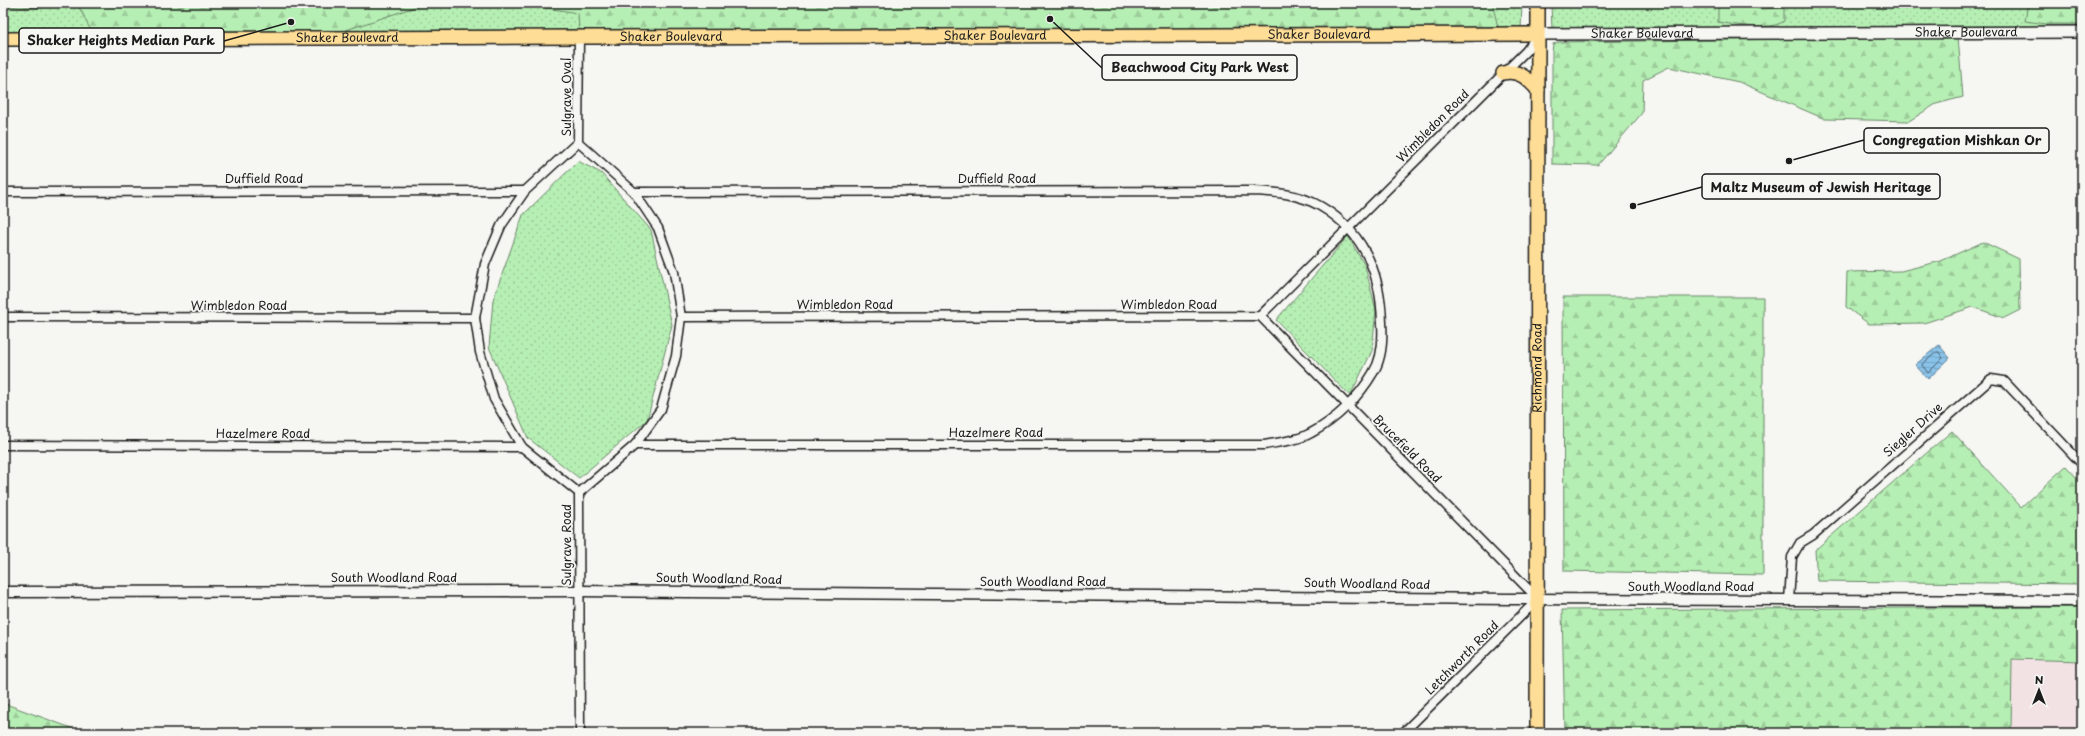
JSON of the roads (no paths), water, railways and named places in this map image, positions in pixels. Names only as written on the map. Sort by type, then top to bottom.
[{"type":"main road","name":"Richmond Road","points":[[1537,733],[1538,3]]},
{"type":"main road","name":"Shaker Boulevard","points":[[3,39],[2082,32]]},
{"type":"main road","points":[[1503,73],[1510,72],[1521,74],[1538,90]]},
{"type":"street","name":"Wimbledon Road","points":[[681,317],[1260,316],[1349,229],[1526,50],[1538,34]]},
{"type":"street","name":"Sulgrave Oval","points":[[579,37],[578,142],[634,192],[658,228],[674,272],[681,317],[676,356],[661,409],[635,445],[579,493]]},
{"type":"street","name":"Sulgrave Road","points":[[578,142],[525,191],[501,226],[485,264],[475,318],[480,352],[494,399],[522,447],[579,493],[578,591],[580,733]]},
{"type":"street","name":"Duffield Road","points":[[3,192],[525,191]]},
{"type":"street","name":"Duffield Road","points":[[634,192],[1261,191],[1284,193],[1305,199],[1320,206],[1349,229],[1368,256],[1376,274],[1382,301],[1383,340],[1374,372],[1348,406]]},
{"type":"street","name":"Brucefield Road","points":[[1260,316],[1538,599]]},
{"type":"street","name":"Wimbledon Road","points":[[3,318],[475,318]]},
{"type":"street","name":"Siegler Drive","points":[[1789,600],[1792,557],[1800,543],[1813,535],[1991,379],[2004,381],[2082,464]]},
{"type":"street","name":"Hazelmere Road","points":[[635,445],[1264,445],[1295,440],[1311,434],[1348,406]]},
{"type":"street","name":"Hazelmere Road","points":[[3,445],[522,447]]},
{"type":"street","name":"South Woodland Road","points":[[3,592],[578,591],[1538,599],[2082,601]]},
{"type":"street","name":"Letchworth Road","points":[[1403,733],[1538,599]]},
{"type":"water","points":[[1939,345],[1950,358],[1928,379],[1915,365]]},
{"type":"place","name":"Beachwood City Park West","points":[[1050,19]]},
{"type":"place","name":"Shaker Heights Median Park","points":[[291,22]]},
{"type":"place","name":"Congregation Mishkan Or","points":[[1789,161]]},
{"type":"place","name":"Maltz Museum of Jewish Heritage","points":[[1633,206]]}]
